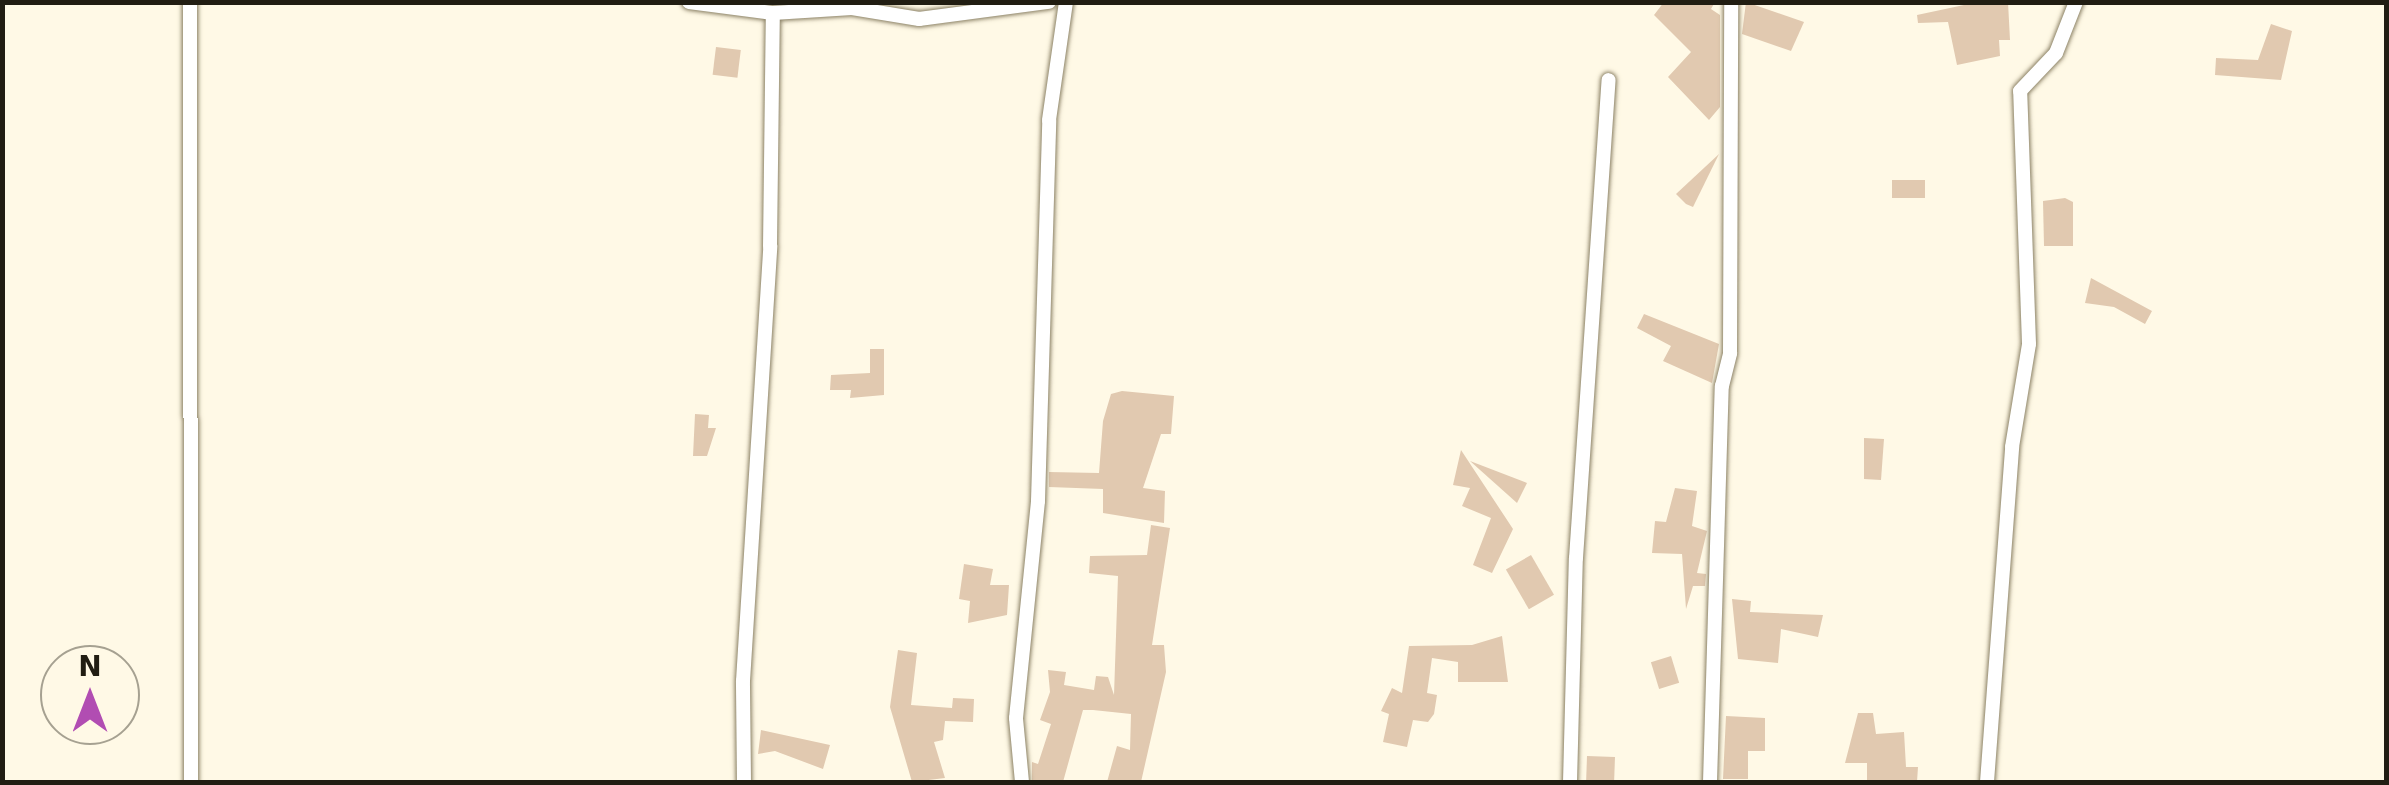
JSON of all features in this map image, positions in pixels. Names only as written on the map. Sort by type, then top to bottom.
[{"type":"street","points":[[190,2],[191,782]]},
{"type":"street","points":[[690,2],[773,14],[852,8],[919,19],[1050,2]]},
{"type":"street","points":[[1022,782],[1016,718],[1038,500],[1048,120],[1066,2]]},
{"type":"street","points":[[1710,782],[1722,386],[1730,353],[1732,2]]},
{"type":"street","points":[[1987,782],[2010,465],[2029,344],[2020,90],[2056,53],[2076,2]]},
{"type":"street","points":[[744,782],[743,681],[770,246],[773,14]]},
{"type":"street","points":[[1570,782],[1576,558],[1609,80]]},
{"type":"building","points":[[1664,2],[1715,2],[1711,9],[1720,15],[1720,107],[1709,120],[1668,77],[1691,52],[1654,15]]},
{"type":"building","points":[[1746,2],[1804,22],[1791,51],[1742,34]]},
{"type":"building","points":[[1978,2],[2008,2],[2010,40],[1999,40],[2000,56],[1957,65],[1948,22],[1918,23],[1917,15]]},
{"type":"building","points":[[2271,24],[2292,31],[2281,80],[2215,75],[2216,58],[2258,60]]},
{"type":"building","points":[[716,47],[741,50],[737,78],[713,75]]},
{"type":"building","points":[[1719,154],[1693,207],[1686,204],[1676,194]]},
{"type":"building","points":[[1892,180],[1925,180],[1925,198],[1892,198]]},
{"type":"building","points":[[2065,198],[2073,202],[2073,246],[2044,246],[2043,201]]},
{"type":"building","points":[[2091,278],[2152,311],[2145,324],[2114,307],[2085,303]]},
{"type":"building","points":[[1644,314],[1719,344],[1712,383],[1663,361],[1671,346],[1637,328]]},
{"type":"building","points":[[870,349],[884,349],[884,395],[850,398],[851,390],[830,390],[831,375],[870,373]]},
{"type":"building","points":[[1122,391],[1174,396],[1171,434],[1161,434],[1143,488],[1165,491],[1164,523],[1103,513],[1103,489],[1049,487],[1049,472],[1099,473],[1103,421],[1111,394]]},
{"type":"building","points":[[695,414],[709,415],[708,428],[716,428],[707,456],[693,456]]},
{"type":"building","points":[[1864,438],[1884,439],[1881,480],[1864,479]]},
{"type":"building","points":[[1461,450],[1513,529],[1492,573],[1473,565],[1491,518],[1462,506],[1470,488],[1453,485]]},
{"type":"building","points":[[1470,461],[1527,483],[1517,503]]},
{"type":"building","points":[[1675,488],[1697,491],[1692,526],[1707,531],[1697,573],[1706,574],[1705,586],[1693,586],[1686,609],[1682,554],[1652,553],[1655,521],[1666,522]]},
{"type":"building","points":[[1151,525],[1170,528],[1152,645],[1164,645],[1166,672],[1141,782],[1107,782],[1117,746],[1130,750],[1131,714],[1083,710],[1063,782],[1032,782],[1032,762],[1038,764],[1051,724],[1040,720],[1050,692],[1048,670],[1066,672],[1064,685],[1094,690],[1096,676],[1108,677],[1114,695],[1118,576],[1089,573],[1090,556],[1147,555]]},
{"type":"building","points":[[1531,555],[1554,595],[1529,609],[1506,570]]},
{"type":"building","points":[[964,564],[993,569],[990,585],[1009,585],[1007,615],[968,623],[970,601],[959,599]]},
{"type":"building","points":[[1732,599],[1751,601],[1750,612],[1823,615],[1818,637],[1781,629],[1778,663],[1738,659]]},
{"type":"building","points":[[1502,636],[1508,682],[1458,682],[1458,662],[1432,658],[1427,693],[1437,695],[1434,714],[1428,722],[1413,720],[1407,747],[1383,742],[1389,714],[1381,711],[1392,688],[1402,693],[1409,646],[1472,645]]},
{"type":"building","points":[[898,650],[917,653],[911,705],[952,708],[953,698],[974,699],[973,722],[945,721],[943,740],[934,742],[945,778],[912,782],[890,707]]},
{"type":"building","points":[[1671,656],[1679,683],[1659,689],[1651,662]]},
{"type":"building","points":[[1858,713],[1873,713],[1876,734],[1904,732],[1906,767],[1918,767],[1917,782],[1867,781],[1867,763],[1845,763]]},
{"type":"building","points":[[1726,716],[1765,718],[1765,751],[1748,751],[1748,779],[1723,779]]},
{"type":"building","points":[[761,730],[830,745],[823,769],[775,751],[758,754]]},
{"type":"building","points":[[1587,756],[1615,757],[1614,782],[1586,782]]}]
